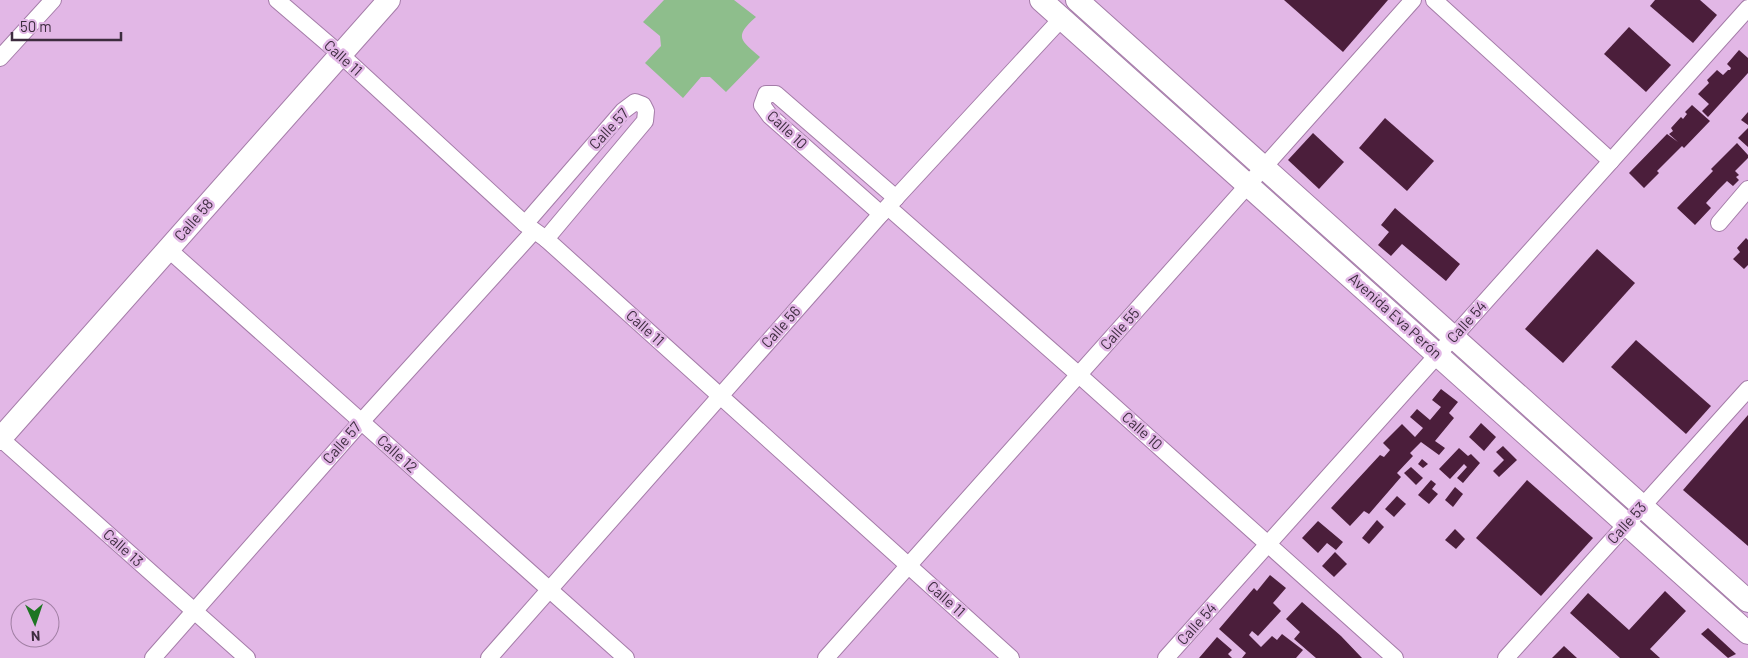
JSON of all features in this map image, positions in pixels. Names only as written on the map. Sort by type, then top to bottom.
[{"type":"main road","name":"Calle 58","points":[[0,439],[388,0]]},
{"type":"main road","name":"Avenida Eva Perón","points":[[1041,0],[1748,633]]},
{"type":"main road","name":"Avenida Eva Perón","points":[[1077,0],[1748,601]]},
{"type":"main road","name":"Calle 56","points":[[1062,18],[1077,0]]},
{"type":"street","points":[[0,58],[53,0]]},
{"type":"street","name":"Calle 11","points":[[278,0],[1011,658]]},
{"type":"street","name":"Calle 55","points":[[826,658],[1414,0]]},
{"type":"street","points":[[1434,0],[1611,161]]},
{"type":"street","name":"Calle 54","points":[[1166,658],[1748,8]]},
{"type":"street","name":"Calle 56","points":[[489,658],[888,206],[1062,18]]},
{"type":"street","name":"Calle 10","points":[[888,206],[770,116],[762,105],[766,94],[776,94],[888,206],[1395,658]]},
{"type":"street","name":"Calle 57","points":[[153,658],[361,422],[535,231],[645,121],[646,111],[643,105],[635,102],[623,111],[535,231]]},
{"type":"street","points":[[1719,223],[1748,189]]},
{"type":"street","name":"Calle 12","points":[[168,249],[626,658]]},
{"type":"street","name":"Calle 53","points":[[1506,658],[1748,389]]},
{"type":"street","name":"Calle 13","points":[[0,439],[247,658]]},
{"type":"green space","points":[[664,0],[734,0],[756,17],[744,29],[742,38],[760,57],[726,92],[710,77],[701,77],[683,98],[645,63],[661,46],[660,36],[643,22]]},
{"type":"building","points":[[1284,0],[1388,0],[1343,52]]},
{"type":"building","points":[[1655,0],[1700,0],[1717,15],[1693,43],[1650,6]]},
{"type":"building","points":[[1629,27],[1671,65],[1646,92],[1604,54]]},
{"type":"building","points":[[1739,50],[1748,58],[1748,73],[1708,117],[1702,111],[1709,104],[1698,94],[1709,83],[1707,80],[1717,70],[1723,75],[1730,70],[1731,68],[1727,64]]},
{"type":"building","points":[[1692,105],[1710,121],[1684,148],[1682,146],[1657,171],[1659,173],[1644,188],[1629,173],[1667,134],[1678,142],[1669,134],[1673,131],[1671,128],[1681,117],[1683,119],[1687,114],[1685,112]]},
{"type":"building","points":[[1748,112],[1748,125],[1741,120]]},
{"type":"building","points":[[1385,118],[1434,161],[1407,191],[1359,148]]},
{"type":"building","points":[[1748,128],[1748,147],[1738,138]]},
{"type":"building","points":[[1313,133],[1344,162],[1319,189],[1288,160]]},
{"type":"building","points":[[1737,143],[1748,155],[1748,158],[1735,171],[1739,175],[1736,177],[1739,180],[1733,186],[1727,181],[1718,190],[1706,203],[1711,208],[1695,225],[1677,208]]},
{"type":"building","points":[[1395,208],[1460,264],[1446,281],[1402,244],[1391,256],[1378,245],[1389,232],[1381,225]]},
{"type":"building","points":[[1746,238],[1748,240],[1748,265],[1744,269],[1733,259],[1740,252],[1737,248]]},
{"type":"building","points":[[1597,249],[1635,283],[1563,363],[1525,329]]},
{"type":"building","points":[[1636,340],[1711,406],[1686,434],[1611,367]]},
{"type":"building","points":[[1441,389],[1458,402],[1449,413],[1454,418],[1435,441],[1445,448],[1439,455],[1421,442],[1410,453],[1413,456],[1397,473],[1401,477],[1369,514],[1364,511],[1350,526],[1331,508],[1380,455],[1384,457],[1390,450],[1383,443],[1402,424],[1415,437],[1423,428],[1410,417],[1417,409],[1430,420],[1441,407],[1432,400]]},
{"type":"building","points":[[1748,415],[1748,546],[1683,490]]},
{"type":"building","points":[[1481,423],[1496,437],[1484,451],[1469,437]]},
{"type":"building","points":[[1503,446],[1517,460],[1499,477],[1493,471],[1504,460],[1496,452]]},
{"type":"building","points":[[1459,448],[1468,456],[1471,454],[1480,463],[1463,483],[1457,478],[1467,467],[1464,464],[1450,479],[1439,469]]},
{"type":"building","points":[[1422,459],[1428,464],[1423,468],[1418,464]]},
{"type":"building","points":[[1411,467],[1423,478],[1416,485],[1404,473]]},
{"type":"building","points":[[1431,480],[1436,484],[1432,489],[1438,494],[1429,504],[1418,495]]},
{"type":"building","points":[[1527,480],[1593,538],[1541,596],[1476,538]]},
{"type":"building","points":[[1455,487],[1463,494],[1453,507],[1445,500]]},
{"type":"building","points":[[1397,496],[1406,504],[1394,517],[1385,509]]},
{"type":"building","points":[[1377,520],[1384,527],[1369,544],[1362,538]]},
{"type":"building","points":[[1318,521],[1343,542],[1336,550],[1327,543],[1318,553],[1302,538]]},
{"type":"building","points":[[1455,529],[1465,539],[1456,549],[1445,540]]},
{"type":"building","points":[[1335,552],[1347,564],[1334,577],[1322,566]]},
{"type":"building","points":[[1270,575],[1286,588],[1273,603],[1281,611],[1258,636],[1252,631],[1249,635],[1261,647],[1272,636],[1277,640],[1282,634],[1303,650],[1296,658],[1242,658],[1246,653],[1219,629],[1254,588],[1257,591]]},
{"type":"building","points":[[1665,591],[1686,611],[1650,649],[1660,658],[1620,658],[1570,613],[1588,593],[1629,630]]},
{"type":"building","points":[[1302,602],[1341,636],[1362,658],[1316,658],[1294,639],[1300,632],[1286,619]]},
{"type":"building","points":[[1708,628],[1736,654],[1728,658],[1701,634]]},
{"type":"building","points":[[1217,637],[1232,650],[1228,654],[1232,658],[1199,658]]},
{"type":"building","points":[[1564,646],[1577,658],[1552,658]]}]
